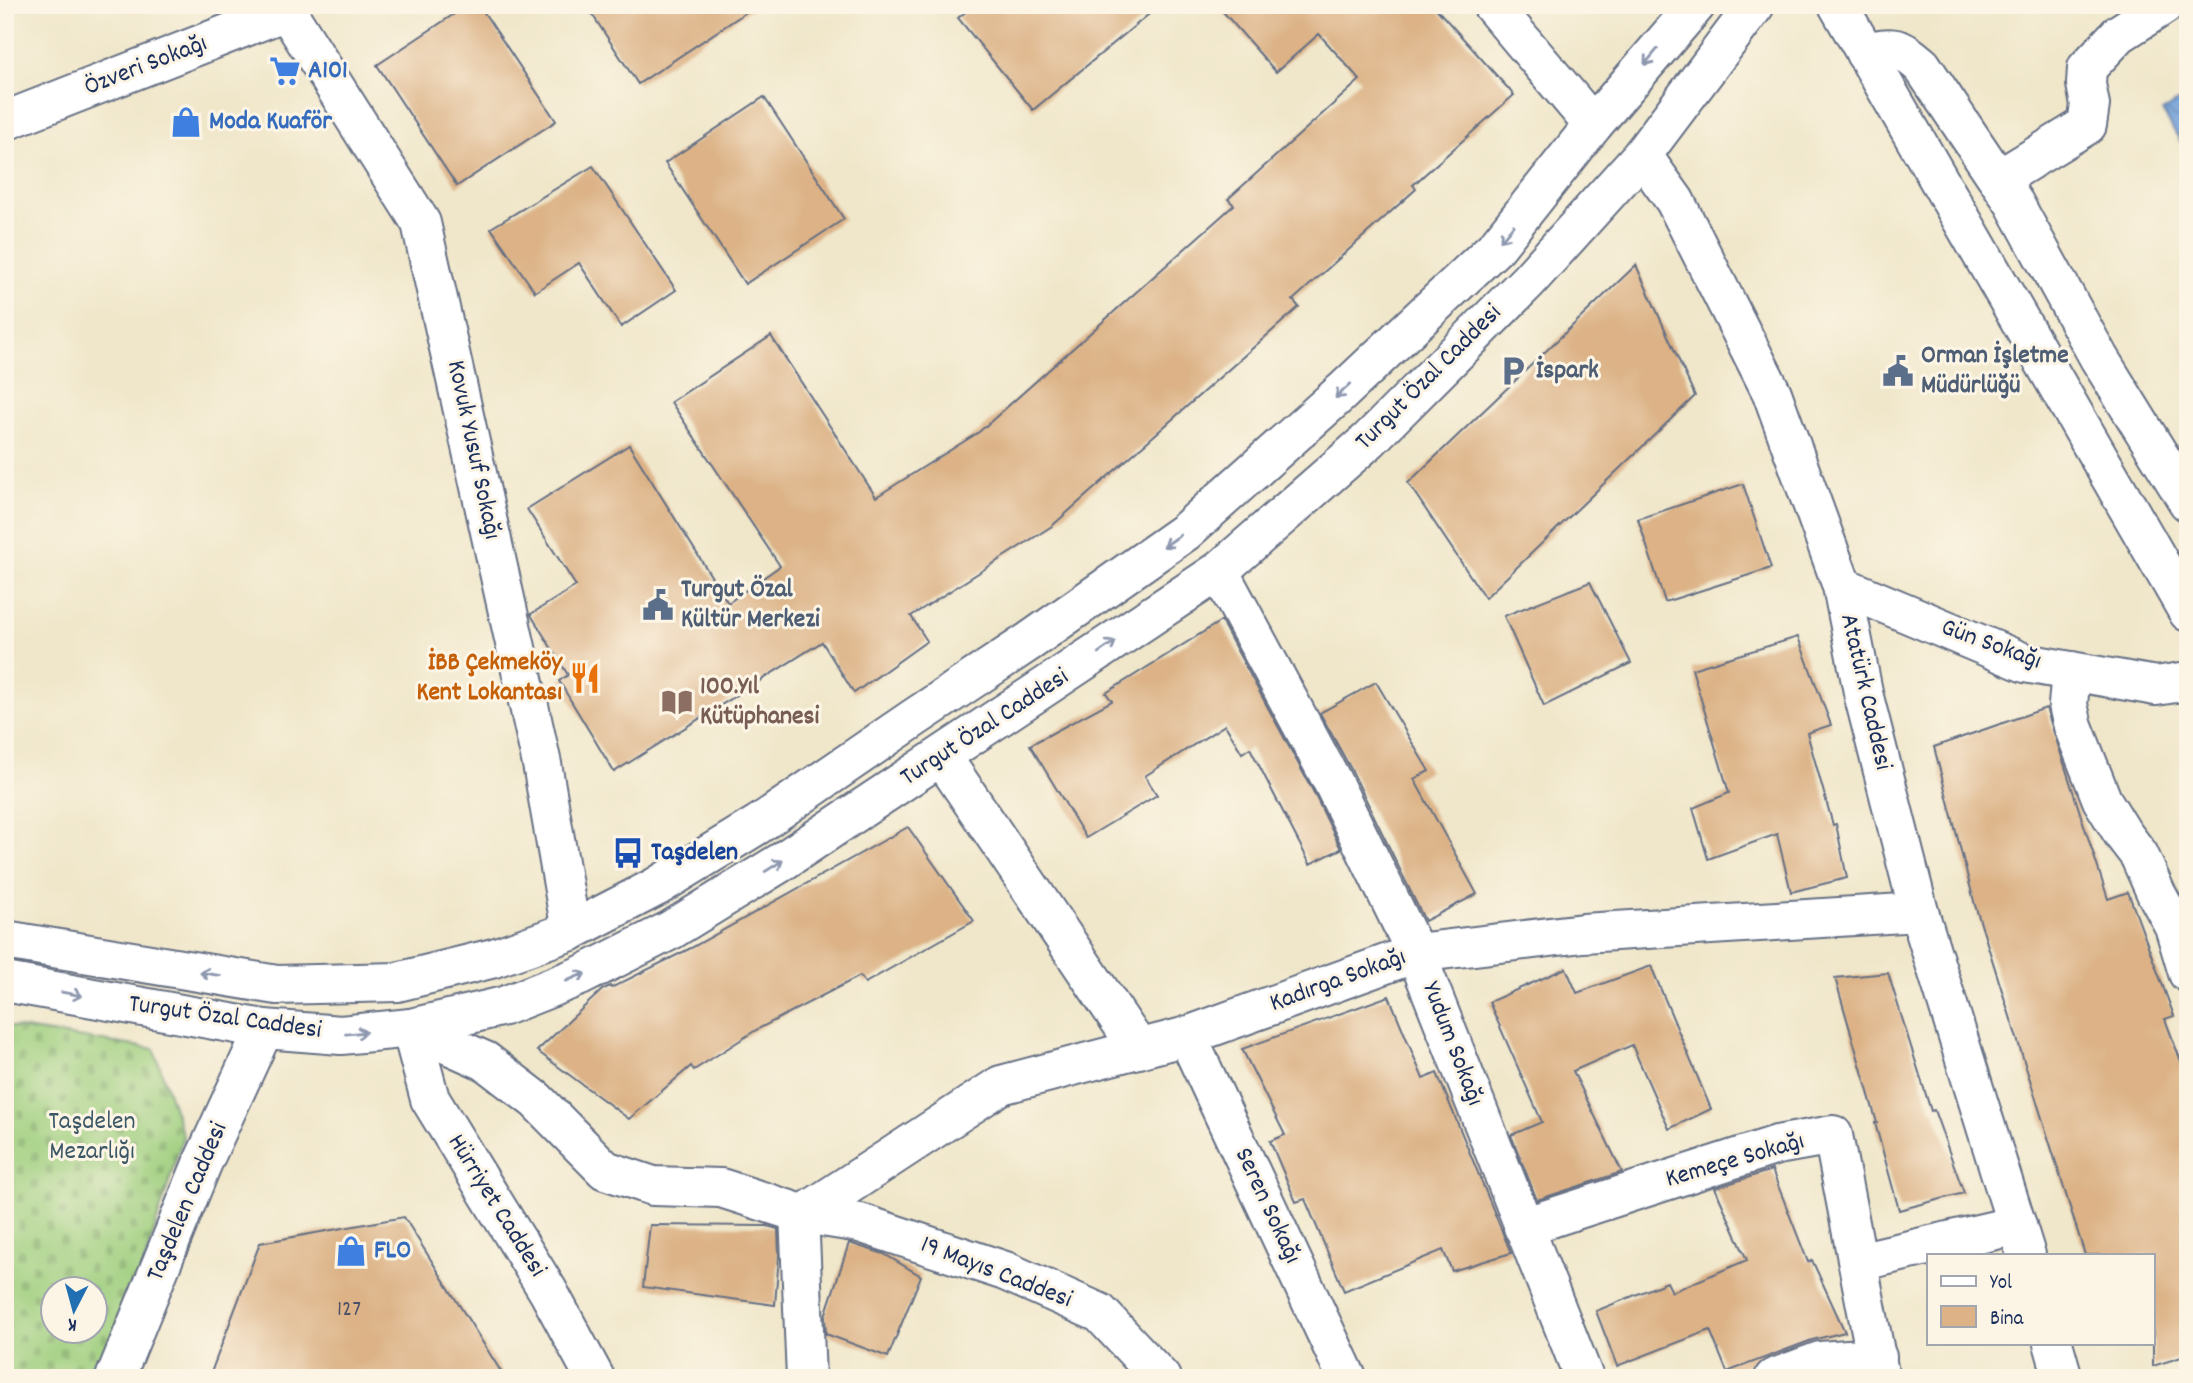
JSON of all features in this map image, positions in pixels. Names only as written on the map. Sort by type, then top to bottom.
[{"type":"street","points":[[1492,5],[1593,125],[1642,155]]},
{"type":"street","name":"Turgut Özal Caddesi","points":[[5,940],[278,985],[397,982],[495,958],[571,931],[656,887],[759,824],[1030,641],[1185,532],[1343,391],[1497,246],[1593,125],[1696,5]]},
{"type":"street","name":"Turgut Özal Caddesi","points":[[5,982],[264,1029],[341,1035],[411,1028],[504,1006],[580,976],[659,936],[780,863],[1219,571],[1369,440],[1528,281],[1642,155],[1755,5]]},
{"type":"street","points":[[1838,5],[2188,612]]},
{"type":"street","points":[[1999,179],[2087,125],[2090,105],[2086,83],[2087,68],[2119,34],[2164,5]]},
{"type":"street","name":"Özveri Sokağı","points":[[5,121],[284,8]]},
{"type":"street","name":"Kovuk Yusuf Sokağı","points":[[284,8],[421,223],[542,764],[571,931]]},
{"type":"street","points":[[1865,53],[1885,47],[1902,49],[1922,66],[2014,203],[2099,358],[2188,502]]},
{"type":"street","name":"Atatürk Caddesi","points":[[1642,155],[1675,201],[1772,393],[1842,586],[1864,696],[1919,912],[2022,1240]]},
{"type":"street","name":"Yudum Sokağı","points":[[1219,571],[1332,781],[1416,953],[1584,1378]]},
{"type":"street","name":"Gün Sokağı","points":[[1842,586],[2025,663],[2172,683]]},
{"type":"street","points":[[2071,671],[2068,705],[2073,726],[2102,800],[2139,855],[2174,926],[2188,974]]},
{"type":"street","points":[[2172,683],[2188,713]]},
{"type":"street","points":[[914,718],[1139,1049]]},
{"type":"street","name":"Kadırga Sokağı","points":[[802,1214],[1001,1085],[1187,1036],[1416,953],[1583,933],[1919,912]]},
{"type":"street","name":"Hürriyet Caddesi","points":[[397,982],[430,1099],[548,1291],[595,1378]]},
{"type":"street","name":"Taşdelen Caddesi","points":[[115,1378],[202,1164],[264,1029],[278,985]]},
{"type":"street","name":"19 Mayıs Caddesi","points":[[411,1028],[485,1061],[536,1100],[605,1170],[653,1186],[721,1188],[802,1214],[860,1223],[1005,1271],[1100,1314],[1161,1378]]},
{"type":"street","name":"Seren Sokağı","points":[[1187,1036],[1347,1378]]},
{"type":"street","name":"Kemeçe Sokağı","points":[[1523,1227],[1777,1145],[1833,1135],[1878,1367]]},
{"type":"street","points":[[802,1214],[806,1378]]},
{"type":"street","points":[[1858,1262],[2022,1240]]},
{"type":"street","points":[[2053,1344],[2063,1378]]},
{"type":"street","points":[[1774,1378],[1820,1361],[1878,1367]]},
{"type":"green space","name":"Taşdelen Mezarlığı","points":[[5,1026],[154,1049],[183,1136],[142,1270],[101,1378],[5,1378]]},
{"type":"water","points":[[2188,96],[2188,154],[2162,111]]},
{"type":"building","points":[[468,5],[479,5],[556,121],[457,186],[377,65]]},
{"type":"building","points":[[586,5],[757,5],[638,84]]},
{"type":"building","points":[[974,5],[1160,5],[1033,110],[958,18]]},
{"type":"building","points":[[1217,5],[1433,5],[1514,95],[1413,185],[1416,189],[1293,300],[1299,307],[1052,526],[911,616],[927,641],[854,693],[822,642],[614,772],[559,681],[568,675],[531,615],[576,586],[527,509],[629,445],[728,603],[780,566],[671,402],[771,336],[876,497],[979,432],[1234,205],[1228,199],[1360,80],[1319,34],[1276,72]]},
{"type":"building","points":[[764,97],[844,219],[745,284],[665,163]]},
{"type":"building","points":[[593,166],[676,290],[621,327],[579,263],[535,292],[491,228]]},
{"type":"building","points":[[1636,265],[1695,396],[1485,598],[1408,483]]},
{"type":"building","points":[[1743,484],[1771,568],[1665,602],[1638,519]]},
{"type":"building","points":[[1590,582],[1631,663],[1544,706],[1504,616]]},
{"type":"building","points":[[1221,621],[1313,791],[1341,849],[1310,864],[1250,748],[1242,753],[1225,725],[1145,776],[1157,795],[1086,838],[1030,745],[1112,701],[1106,693]]},
{"type":"building","points":[[1798,637],[1831,725],[1807,733],[1833,825],[1836,824],[1847,878],[1791,892],[1777,834],[1708,859],[1693,808],[1729,793],[1692,669]]},
{"type":"building","points":[[1376,682],[1429,771],[1414,779],[1477,894],[1425,921],[1352,771],[1320,713]]},
{"type":"building","points":[[2046,708],[2108,899],[2128,892],[2174,1016],[2165,1019],[2188,1080],[2188,1355],[2153,1366],[2154,1254],[2085,1254],[1975,905],[1934,747]]},
{"type":"building","points":[[908,827],[974,921],[865,983],[860,976],[756,1030],[694,1070],[691,1066],[629,1119],[537,1051],[602,990],[691,948]]},
{"type":"building","points":[[1651,966],[1711,1109],[1669,1129],[1632,1045],[1573,1071],[1622,1172],[1537,1200],[1511,1135],[1542,1122],[1489,1002],[1566,968],[1577,993]]},
{"type":"building","points":[[1888,973],[1931,1111],[1934,1110],[1964,1193],[1899,1210],[1835,978]]},
{"type":"building","points":[[1389,996],[1423,1079],[1437,1073],[1511,1253],[1452,1271],[1443,1250],[1344,1291],[1305,1199],[1296,1202],[1270,1141],[1285,1135],[1242,1049]]},
{"type":"building","points":[[1772,1170],[1808,1262],[1812,1260],[1845,1332],[1812,1340],[1727,1372],[1710,1330],[1617,1366],[1596,1311],[1667,1282],[1672,1292],[1747,1260],[1715,1188]]},
{"type":"building","points":[[404,1217],[505,1378],[209,1378],[260,1243]]},
{"type":"building","points":[[650,1225],[767,1226],[778,1229],[775,1305],[643,1287]]},
{"type":"building","points":[[849,1243],[884,1254],[921,1276],[888,1357],[826,1334],[825,1316]]},
{"type":"place","name":"A101","points":[[285,71]]},
{"type":"place","name":"Moda Kuaför","points":[[186,122]]},
{"type":"place","name":"İspark","points":[[1513,371]]},
{"type":"place","name":"Orman İşletme Müdürlüğü","points":[[1898,371]]},
{"type":"place","name":"Turgut Özal Kültür Merkezi","points":[[658,605]]},
{"type":"place","name":"İBB Çekmeköy Kent Lokantası","points":[[585,678]]},
{"type":"place","name":"100.Yıl Kütüphanesi","points":[[677,702]]},
{"type":"place","name":"Taşdelen","points":[[628,853]]},
{"type":"place","name":"FLO","points":[[351,1251]]}]
